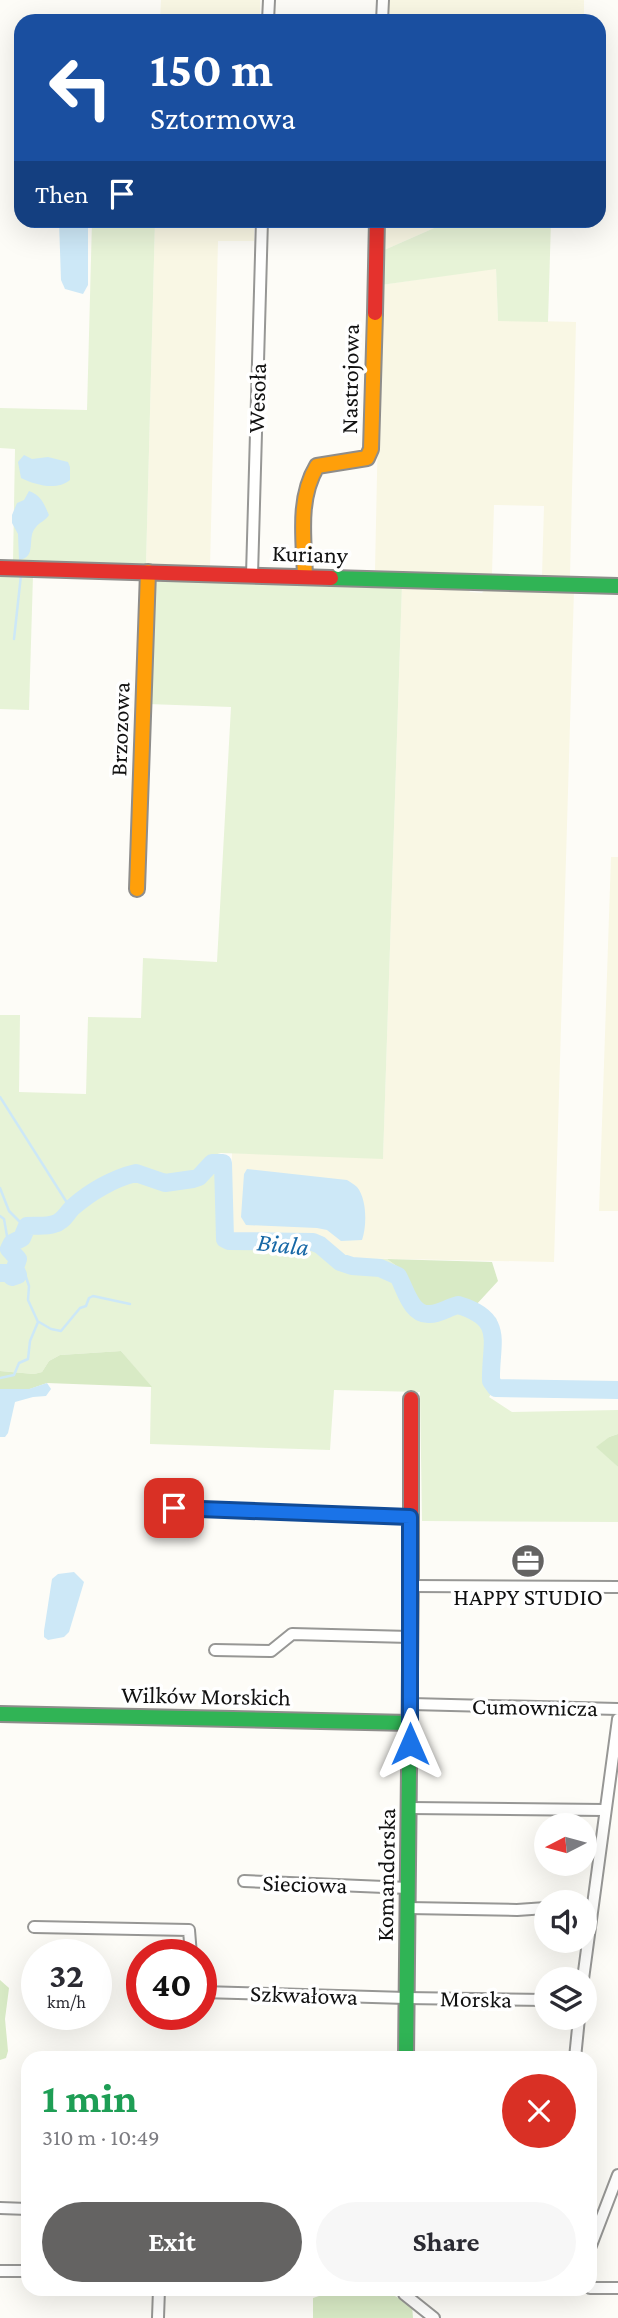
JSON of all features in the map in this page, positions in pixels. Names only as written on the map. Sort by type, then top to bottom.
[{"type":"street","name":"Wesoła","points":[[252,575],[262,228]]},
{"type":"street","name":"Nastrojowa","points":[[305,577],[305,493],[312,472],[317,466],[367,458],[371,449],[377,228]]},
{"type":"street","name":"Kuriany","points":[[0,568],[618,586]]},
{"type":"street","name":"Brzozowa","points":[[137,889],[148,572]]},
{"type":"street","name":"Komandorska","points":[[406,2051],[411,1704],[411,1399]]},
{"type":"street","points":[[174,1508],[410,1517]]},
{"type":"street","points":[[411,1586],[618,1587]]},
{"type":"street","points":[[215,1650],[271,1651],[292,1634],[410,1637]]},
{"type":"street","name":"Cumownicza","points":[[411,1704],[618,1709]]},
{"type":"street","name":"Wilków Morskich","points":[[0,1714],[410,1723]]},
{"type":"street","points":[[592,1890],[618,1719]]},
{"type":"street","points":[[410,1808],[604,1810]]},
{"type":"street","name":"Sieciowa","points":[[244,1881],[408,1888]]},
{"type":"street","points":[[408,1908],[534,1909]]},
{"type":"street","points":[[34,1927],[189,1930],[190,1939]]},
{"type":"street","name":"Szkwałowa","points":[[217,1992],[406,1998]]},
{"type":"street","name":"Morska","points":[[406,1998],[534,2000]]},
{"type":"street","points":[[576,2051],[578,2030]]},
{"type":"street","points":[[597,2230],[618,2175]]},
{"type":"street","points":[[0,2208],[21,2208]]},
{"type":"street","points":[[0,2270],[21,2272]]},
{"type":"street","points":[[597,2287],[618,2288]]},
{"type":"street","points":[[159,2296],[159,2318]]},
{"type":"street","points":[[406,2296],[434,2318]]},
{"type":"shaded area","points":[[161,0],[260,0],[260,14],[160,14]]},
{"type":"shaded area","points":[[388,0],[584,0],[584,14],[388,14]]},
{"type":"shaded area","points":[[155,228],[254,228],[254,241],[218,241],[210,567],[146,565]]},
{"type":"shaded area","points":[[382,228],[434,228],[382,251]]},
{"type":"shaded area","points":[[496,268],[498,320],[576,322],[570,576],[542,576],[544,506],[494,505],[492,574],[375,570],[381,285]]},
{"type":"shaded area","points":[[402,585],[466,587],[470,592],[482,593],[486,588],[574,590],[554,1262],[348,1258],[318,1238],[230,1236],[232,1153],[383,1158]]},
{"type":"shaded area","points":[[611,857],[618,857],[618,1211],[599,1211]]},
{"type":"green space","points":[[92,228],[155,228],[146,565],[13,563],[15,449],[0,448],[0,408],[87,410]]},
{"type":"green space","points":[[434,228],[551,228],[548,322],[498,321],[496,269],[381,285],[382,251]]},
{"type":"green space","points":[[0,574],[33,575],[29,710],[0,709]]},
{"type":"green space","points":[[152,578],[402,585],[383,1159],[221,1153],[210,1156],[196,1170],[206,1170],[212,1163],[223,1163],[225,1239],[230,1236],[318,1238],[348,1258],[387,1259],[405,1272],[413,1296],[457,1298],[496,1318],[500,1331],[500,1382],[489,1397],[512,1412],[618,1410],[618,1434],[609,1437],[597,1447],[618,1467],[618,1522],[422,1521],[420,1392],[334,1390],[330,1450],[150,1444],[151,1387],[121,1351],[60,1355],[49,1361],[42,1372],[34,1374],[0,1371],[0,1015],[20,1015],[19,1092],[86,1094],[88,1017],[141,1018],[143,958],[217,962],[231,707],[148,704]]},
{"type":"green space","points":[[387,1259],[492,1262],[498,1281],[475,1306],[457,1298],[429,1310],[413,1296],[405,1272]]},
{"type":"green space","points":[[121,1351],[152,1387],[47,1383],[30,1389],[0,1389],[0,1371],[34,1374],[42,1372],[49,1361],[60,1355]]},
{"type":"green space","points":[[618,1434],[618,1467],[596,1447]]},
{"type":"green space","points":[[0,1980],[9,1988],[5,2019],[8,2051],[6,2058],[0,2060]]},
{"type":"green space","points":[[395,2296],[412,2305],[413,2318],[313,2318],[313,2298]]},
{"type":"water","points":[[59,228],[88,228],[88,285],[83,294],[65,289],[61,280]]},
{"type":"water","points":[[24,455],[32,459],[48,457],[68,462],[70,480],[52,486],[39,485],[21,478],[18,462]]},
{"type":"water","points":[[29,491],[39,497],[49,515],[33,531],[28,555],[19,560],[18,534],[12,523],[12,515],[17,503],[24,500]]},
{"type":"water","points":[[247,1169],[347,1180],[357,1187],[363,1198],[365,1228],[362,1240],[341,1241],[327,1230],[317,1228],[246,1225],[241,1217],[244,1174]]},
{"type":"water","points":[[47,1383],[51,1389],[46,1396],[15,1402],[8,1433],[5,1437],[0,1437],[0,1389],[29,1389]]},
{"type":"water","points":[[74,1572],[84,1582],[69,1632],[64,1637],[48,1640],[44,1637],[44,1631],[52,1579],[58,1574]]},
{"type":"waterway","points":[[14,639],[21,575]]},
{"type":"waterway","points":[[0,1097],[71,1209]]},
{"type":"waterway","name":"Biala","points":[[0,1273],[8,1273],[12,1277],[18,1275],[15,1268],[18,1259],[9,1249],[12,1243],[22,1238],[27,1226],[57,1223],[80,1201],[111,1182],[136,1173],[165,1183],[193,1179],[199,1177],[212,1163],[223,1163],[225,1239],[313,1242],[340,1262],[352,1266],[380,1268],[398,1276],[418,1311],[437,1313],[458,1305],[473,1311],[483,1317],[492,1334],[491,1381],[496,1388],[618,1390]]},
{"type":"waterway","points":[[0,1188],[9,1211],[25,1227]]},
{"type":"waterway","points":[[0,1216],[4,1219],[7,1236],[12,1243]]},
{"type":"waterway","points":[[0,1378],[14,1375],[19,1363],[28,1359],[30,1341],[38,1322],[28,1300],[29,1286],[25,1274],[18,1274]]},
{"type":"waterway","points":[[39,1322],[61,1331],[93,1296],[130,1304]]},
{"type":"traffic: fast","points":[[331,578],[618,586]]},
{"type":"traffic: fast","points":[[406,2051],[411,1574]]},
{"type":"traffic: fast","points":[[0,1714],[410,1723]]},
{"type":"traffic: slow","points":[[305,577],[304,506],[317,466],[367,458],[371,449],[375,313]]},
{"type":"traffic: slow","points":[[137,889],[148,572]]},
{"type":"traffic: jam","points":[[375,313],[377,228]]},
{"type":"traffic: jam","points":[[0,568],[331,578]]},
{"type":"traffic: jam","points":[[411,1399],[411,1574]]},
{"type":"place","name":"HAPPY STUDIO","points":[[528,1561]]},
{"type":"route","points":[[174,1508],[410,1517],[410,1744]]}]
